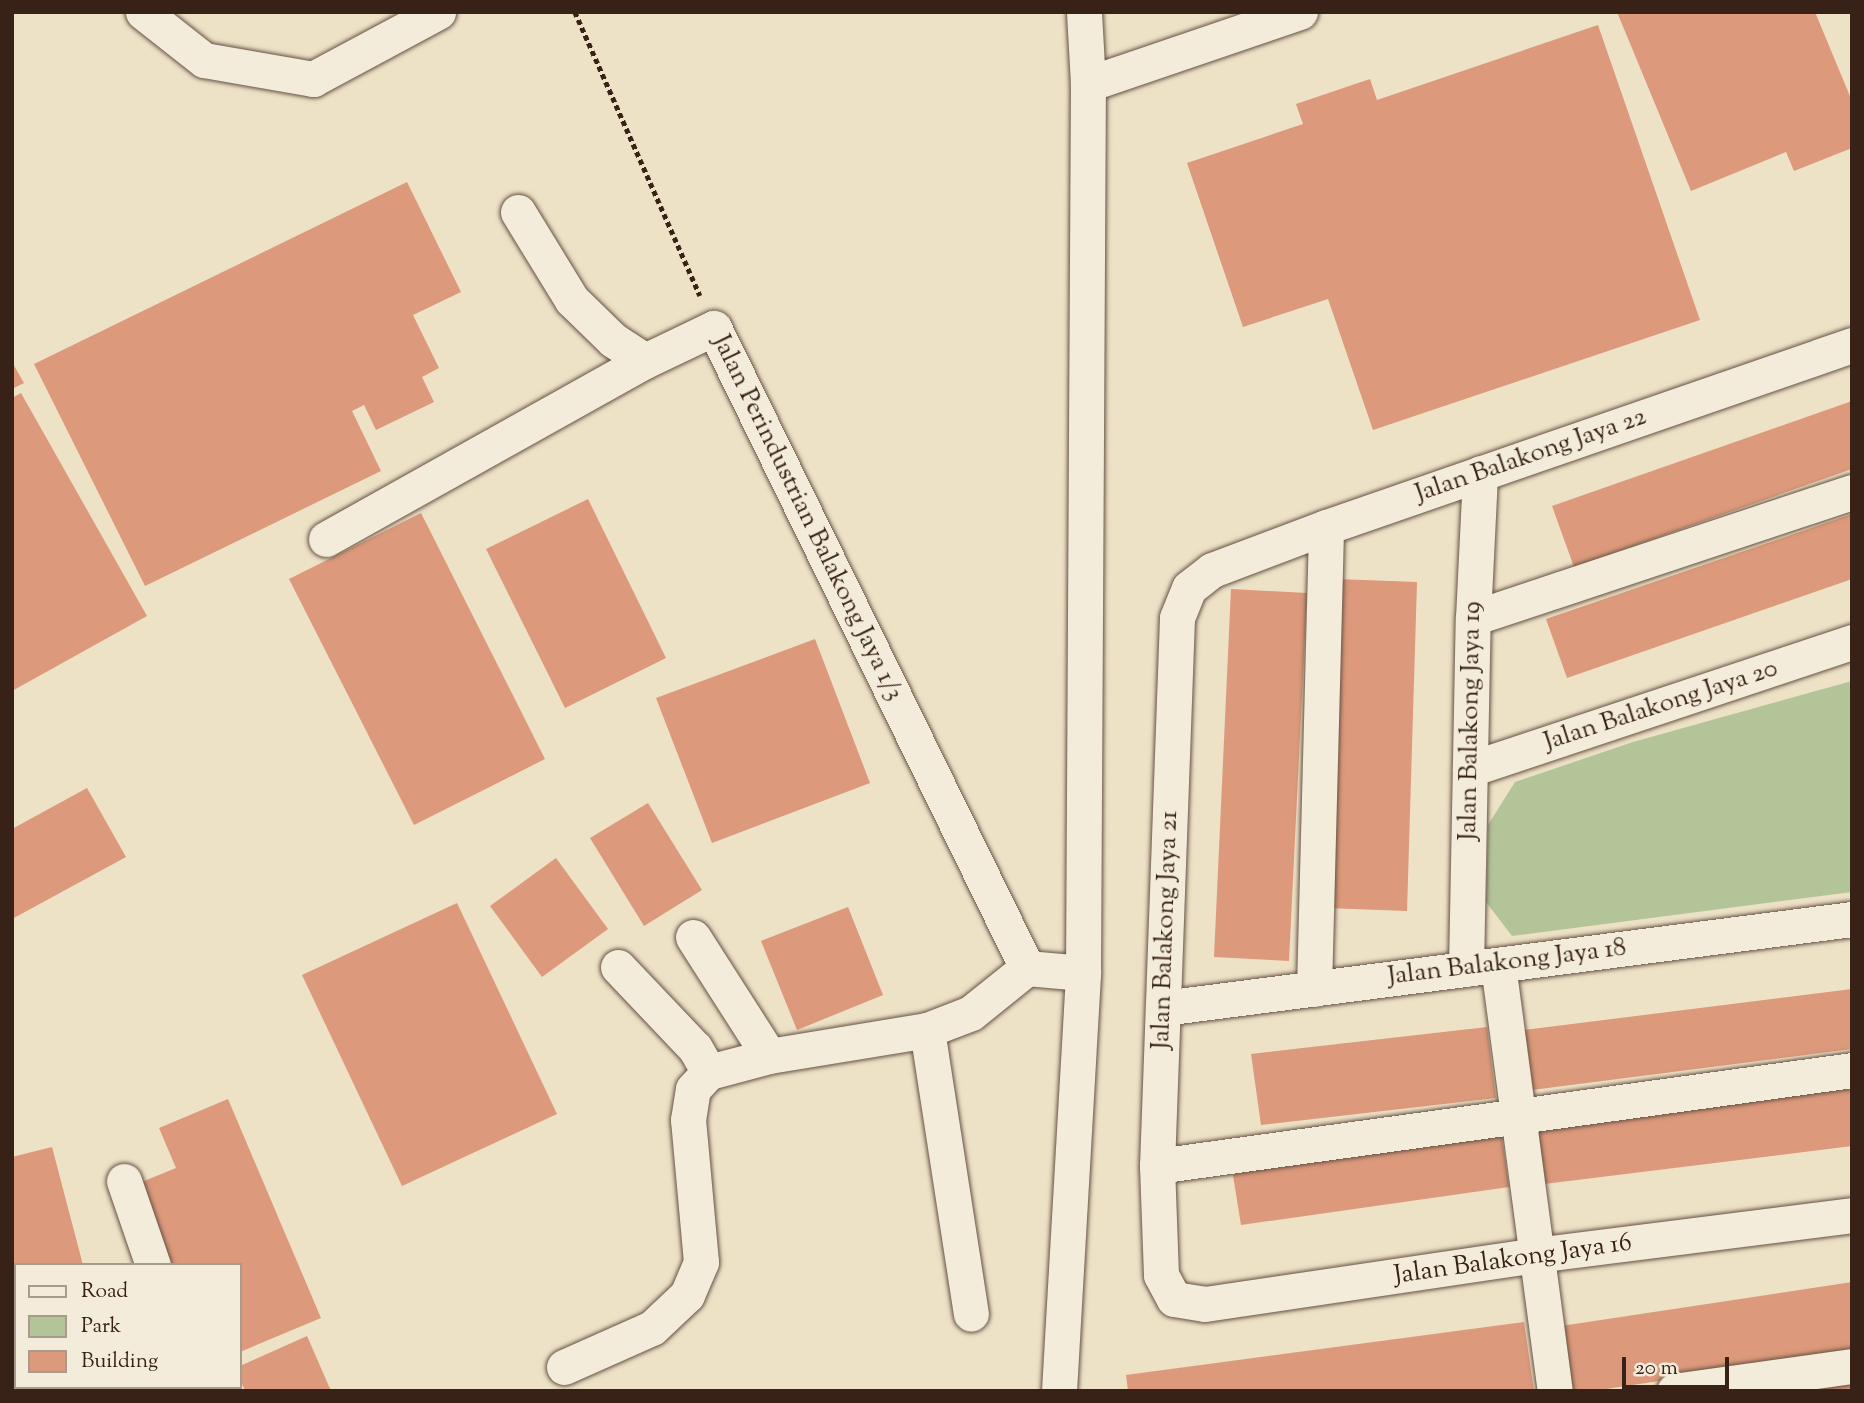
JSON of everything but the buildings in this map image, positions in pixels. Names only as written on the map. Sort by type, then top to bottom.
[{"type":"street","points":[[143,12],[204,60],[313,79],[438,12]]},
{"type":"street","points":[[1059,1391],[1083,973],[1088,84],[1084,12]]},
{"type":"street","points":[[1088,84],[1300,12]]},
{"type":"street","points":[[518,212],[572,300],[613,340],[645,361]]},
{"type":"street","points":[[326,539],[645,361],[714,328]]},
{"type":"street","name":"Jalan Perindustrian Balakong Jaya 1/3","points":[[714,328],[1027,968]]},
{"type":"street","name":"Jalan Balakong Jaya 22","points":[[1212,570],[1326,527],[1852,345]]},
{"type":"street","name":"Jalan Balakong Jaya 19","points":[[1480,473],[1469,769],[1482,967],[1517,1116],[1555,1391]]},
{"type":"street","points":[[1474,618],[1852,492]]},
{"type":"street","points":[[1314,989],[1326,527]]},
{"type":"street","name":"Jalan Balakong Jaya 21","points":[[1174,1299],[1161,1275],[1157,1166],[1177,618],[1189,588],[1212,570]]},
{"type":"street","name":"Jalan Balakong Jaya 20","points":[[1469,769],[1852,642]]},
{"type":"street","name":"Jalan Balakong Jaya 18","points":[[1163,1008],[1852,919]]},
{"type":"street","points":[[692,937],[769,1056]]},
{"type":"street","points":[[618,967],[695,1048],[709,1072]]},
{"type":"street","points":[[564,1367],[652,1328],[687,1295],[701,1262],[688,1120],[693,1089],[709,1072],[769,1056],[927,1030],[971,1013],[1027,968],[1083,973]]},
{"type":"street","points":[[927,1030],[971,1314]]},
{"type":"street","points":[[1157,1166],[1852,1070]]},
{"type":"street","points":[[124,1181],[152,1263]]},
{"type":"street","name":"Jalan Balakong Jaya 16","points":[[1174,1299],[1205,1304],[1536,1255],[1852,1215]]},
{"type":"street","points":[[1674,1391],[1852,1366]]},
{"type":"path","name":"Jalan Perindustrian Balakong Jaya 1/3","points":[[575,12],[714,328]]},
{"type":"green space","points":[[1852,681],[1852,892],[1512,936],[1486,902],[1488,825],[1515,782],[1633,742]]}]
